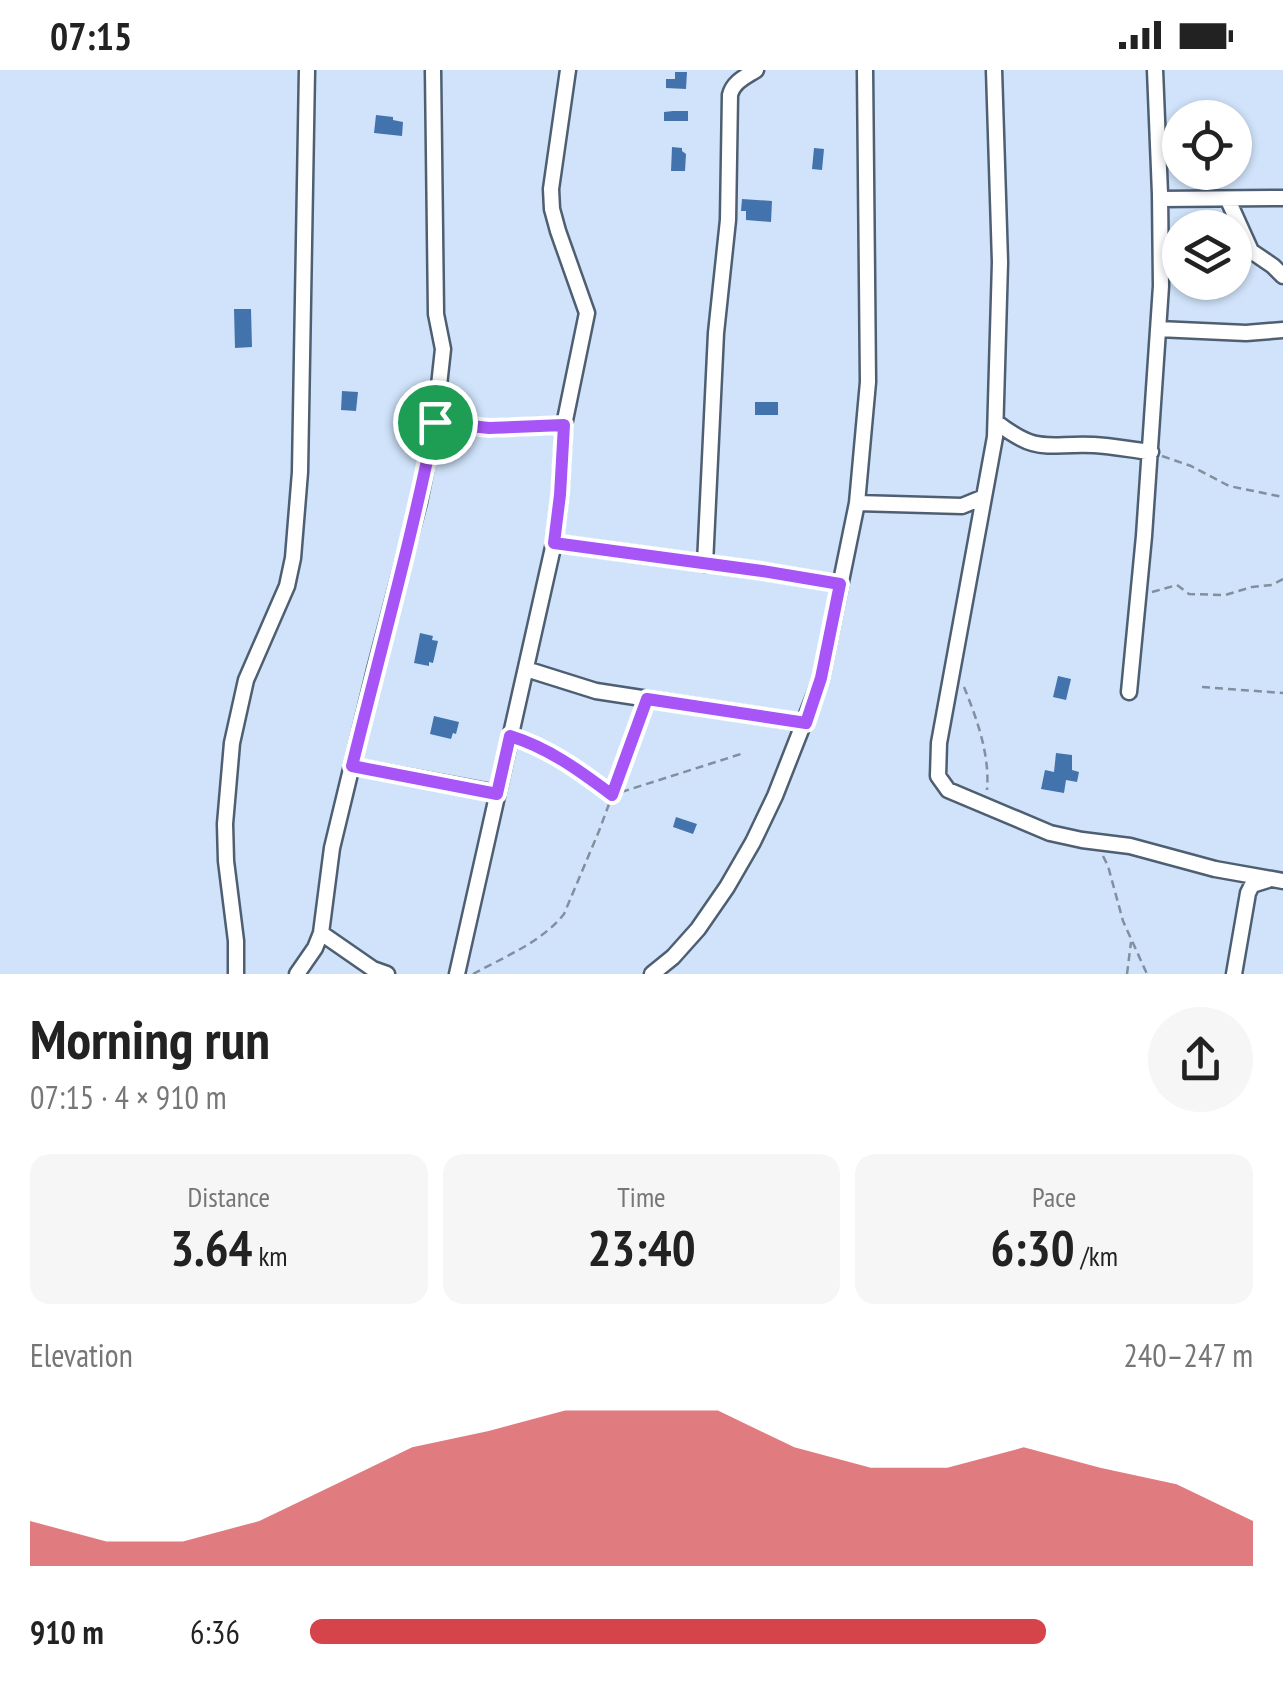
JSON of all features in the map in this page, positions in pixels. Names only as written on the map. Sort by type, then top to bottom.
[{"type":"street","points":[[236,974],[226,842],[232,743],[246,680],[287,586],[299,486],[307,70]]},
{"type":"street","points":[[296,974],[321,933],[331,855],[419,502],[435,422],[443,349],[436,314],[433,70]]},
{"type":"street","points":[[473,974],[458,969],[554,543],[564,425],[588,318],[552,208],[551,189],[568,70]]},
{"type":"street","points":[[705,564],[716,334],[728,220],[730,95],[737,82],[756,70]]},
{"type":"street","points":[[652,974],[698,929],[727,887],[768,812],[821,678],[857,503],[869,344],[865,70]]},
{"type":"street","points":[[994,70],[1000,262],[994,448],[953,661],[939,743],[938,776],[948,790],[1050,833],[1130,846],[1276,880]]},
{"type":"street","points":[[1129,692],[1158,329],[1160,199],[1155,70]]},
{"type":"street","points":[[1160,199],[1283,198]]},
{"type":"street","points":[[1228,200],[1252,251],[1283,276]]},
{"type":"street","points":[[1158,329],[1246,333],[1283,330]]},
{"type":"street","points":[[435,422],[489,428],[564,425]]},
{"type":"street","points":[[996,422],[1016,438],[1036,445],[1094,445],[1150,452]]},
{"type":"street","points":[[857,503],[962,506],[984,497]]},
{"type":"street","points":[[554,543],[840,584]]},
{"type":"street","points":[[526,668],[596,691],[806,723]]},
{"type":"street","points":[[352,766],[497,794]]},
{"type":"street","points":[[1234,974],[1248,893],[1252,885],[1276,880]]},
{"type":"street","points":[[321,933],[387,974]]},
{"type":"path","points":[[1150,452],[1190,466],[1228,486],[1283,497]]},
{"type":"path","points":[[1138,597],[1177,585],[1190,594],[1234,594],[1252,587],[1272,586],[1283,579]]},
{"type":"path","points":[[953,661],[980,735],[988,776],[986,807]]},
{"type":"path","points":[[1202,687],[1283,693]]},
{"type":"path","points":[[473,974],[532,940],[564,914],[647,699]]},
{"type":"path","points":[[510,736],[556,756],[612,795]]},
{"type":"path","points":[[612,795],[744,753]]},
{"type":"path","points":[[1082,840],[1097,850],[1108,866],[1123,921],[1146,974]]},
{"type":"path","points":[[1127,974],[1132,941]]},
{"type":"building","points":[[675,72],[687,72],[686,89],[666,88],[666,79],[675,79]]},
{"type":"building","points":[[688,111],[688,121],[664,121],[664,112]]},
{"type":"building","points":[[376,115],[403,122],[402,136],[374,133]]},
{"type":"building","points":[[672,147],[682,148],[686,154],[685,171],[671,171]]},
{"type":"building","points":[[814,148],[824,149],[822,170],[812,169]]},
{"type":"building","points":[[742,199],[772,201],[771,222],[746,220],[746,211],[741,211]]},
{"type":"building","points":[[234,309],[251,309],[252,347],[235,348]]},
{"type":"building","points":[[342,391],[358,392],[356,411],[341,410]]},
{"type":"building","points":[[755,402],[778,402],[778,415],[755,415]]},
{"type":"building","points":[[420,633],[438,641],[429,666],[414,663]]},
{"type":"building","points":[[1058,676],[1071,679],[1066,700],[1053,697]]},
{"type":"building","points":[[434,716],[459,722],[451,739],[430,734]]},
{"type":"building","points":[[1056,753],[1072,755],[1072,770],[1079,772],[1077,782],[1066,780],[1064,793],[1041,789],[1045,770],[1054,772]]},
{"type":"building","points":[[676,817],[697,824],[693,834],[673,827]]},
{"type":"route","points":[[435,422],[489,428],[564,425],[554,543],[840,584],[821,678],[806,723],[647,699],[612,795],[556,756],[510,736],[497,794],[352,766],[419,502],[435,422]]}]
